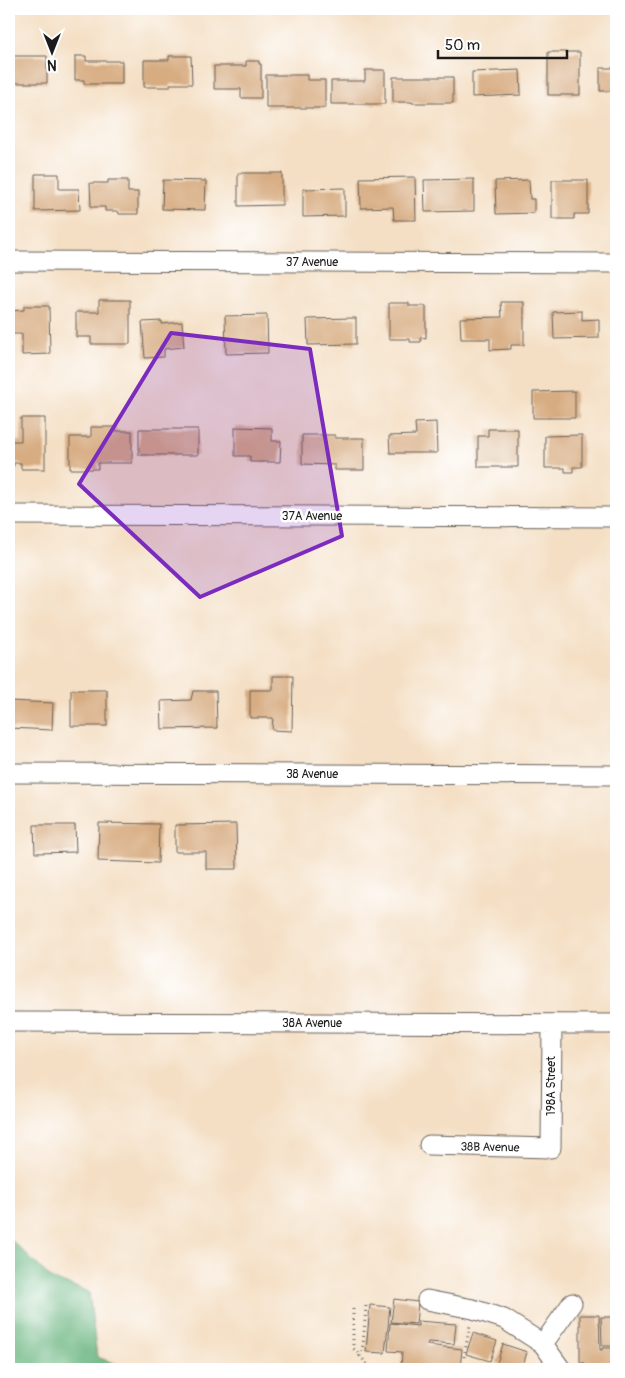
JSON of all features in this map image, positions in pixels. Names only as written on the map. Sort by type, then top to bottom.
[{"type":"street","name":"37 Avenue","points":[[9,261],[616,263]]},
{"type":"street","name":"37A Avenue","points":[[9,515],[616,517]]},
{"type":"street","name":"38 Avenue","points":[[9,773],[616,775]]},
{"type":"street","name":"38A Avenue","points":[[9,1022],[616,1024]]},
{"type":"street","name":"198A Street","points":[[551,1148],[552,1024]]},
{"type":"street","name":"38B Avenue","points":[[429,1145],[551,1148]]},
{"type":"street","points":[[427,1300],[474,1309],[504,1319],[543,1344],[561,1369]]},
{"type":"street","points":[[543,1344],[572,1303]]},
{"type":"path","points":[[360,1356],[363,1345],[366,1306]]},
{"type":"path","points":[[353,1308],[353,1348],[367,1364],[376,1369]]},
{"type":"path","points":[[464,1357],[474,1309]]},
{"type":"highlighted area","points":[[171,333],[310,349],[342,536],[200,597],[79,484]]},
{"type":"green space","points":[[9,1238],[52,1279],[89,1292],[97,1357],[131,1369],[9,1369]]},
{"type":"building","points":[[548,52],[580,52],[580,95],[548,95]]},
{"type":"building","points":[[11,56],[47,56],[47,83],[11,83]]},
{"type":"building","points":[[75,56],[86,56],[86,61],[122,61],[122,84],[84,84],[84,80],[75,80]]},
{"type":"building","points":[[169,56],[191,56],[192,84],[170,84],[170,87],[144,87],[144,60],[169,60]]},
{"type":"building","points":[[246,61],[259,61],[259,64],[261,64],[261,98],[241,98],[241,89],[214,89],[214,66],[246,66]]},
{"type":"building","points":[[600,68],[616,68],[616,91],[600,91]]},
{"type":"building","points":[[365,70],[385,70],[385,104],[331,104],[331,81],[365,81]]},
{"type":"building","points":[[520,70],[521,95],[472,97],[472,72]]},
{"type":"building","points":[[266,75],[307,75],[307,80],[325,80],[325,108],[266,108]]},
{"type":"building","points":[[393,77],[453,77],[453,103],[393,102]]},
{"type":"building","points":[[238,173],[282,173],[282,205],[238,206]]},
{"type":"building","points":[[35,174],[59,174],[59,189],[79,189],[80,210],[35,211]]},
{"type":"building","points":[[415,177],[416,220],[394,220],[393,207],[361,208],[360,178]]},
{"type":"building","points":[[474,179],[474,211],[425,212],[424,180]]},
{"type":"building","points":[[108,180],[128,180],[128,192],[138,192],[138,214],[119,214],[118,211],[105,211],[105,207],[91,207],[90,183],[108,183]]},
{"type":"building","points":[[163,180],[206,181],[205,210],[162,209]]},
{"type":"building","points":[[529,180],[530,199],[534,199],[534,213],[496,214],[495,181]]},
{"type":"building","points":[[552,180],[588,180],[588,214],[574,214],[574,219],[552,219]]},
{"type":"building","points":[[345,188],[345,216],[303,217],[303,189]]},
{"type":"building","points":[[99,300],[130,300],[130,344],[91,344],[91,337],[76,337],[76,312],[99,312]]},
{"type":"building","points":[[501,302],[524,302],[524,345],[511,345],[511,349],[490,350],[490,339],[461,339],[460,318],[502,317]]},
{"type":"building","points":[[389,303],[409,303],[409,306],[426,306],[426,338],[421,337],[421,342],[410,342],[410,339],[389,339]]},
{"type":"building","points":[[24,306],[49,306],[50,354],[22,355],[22,334],[9,334],[9,311],[24,310]]},
{"type":"building","points":[[582,311],[582,320],[599,319],[599,338],[554,339],[553,312]]},
{"type":"building","points":[[267,315],[268,353],[226,354],[225,316]]},
{"type":"building","points":[[356,318],[356,344],[308,345],[307,319]]},
{"type":"building","points":[[162,321],[162,324],[182,322],[184,347],[164,349],[164,357],[145,358],[142,322]]},
{"type":"building","points":[[575,391],[575,418],[533,418],[533,392]]},
{"type":"building","points":[[21,418],[45,418],[45,469],[21,469],[21,463],[14,463],[14,466],[9,466],[9,441],[21,441]]},
{"type":"building","points":[[436,422],[437,453],[390,453],[389,436],[416,435],[415,423]]},
{"type":"building","points":[[91,427],[116,427],[116,431],[132,431],[132,463],[98,463],[98,469],[70,469],[70,437],[91,437]]},
{"type":"building","points":[[235,427],[272,428],[272,441],[281,441],[280,462],[250,462],[250,456],[235,456]]},
{"type":"building","points":[[139,429],[198,429],[198,455],[139,455]]},
{"type":"building","points":[[488,429],[518,429],[518,467],[478,467],[478,436],[488,436]]},
{"type":"building","points":[[302,435],[335,435],[335,438],[364,438],[364,470],[335,470],[335,465],[302,464]]},
{"type":"building","points":[[582,435],[582,467],[573,467],[573,472],[565,472],[565,468],[545,468],[545,436]]},
{"type":"building","points":[[273,676],[293,676],[292,731],[272,730],[273,718],[250,718],[250,690],[273,690]]},
{"type":"building","points":[[71,690],[107,690],[107,726],[71,726]]},
{"type":"building","points":[[193,691],[216,691],[217,728],[162,729],[161,701],[191,700]]},
{"type":"building","points":[[9,701],[53,703],[52,730],[9,728]]},
{"type":"building","points":[[99,823],[159,824],[158,863],[98,861]]},
{"type":"building","points":[[236,824],[237,869],[206,869],[206,852],[175,852],[175,825]]},
{"type":"building","points":[[34,825],[75,825],[76,852],[35,853]]},
{"type":"building","points":[[394,1299],[418,1302],[416,1324],[391,1322]]},
{"type":"building","points":[[370,1305],[390,1307],[385,1353],[366,1352]]},
{"type":"building","points":[[580,1315],[599,1315],[600,1350],[602,1348],[616,1348],[616,1369],[585,1369],[585,1363],[580,1363]]},
{"type":"building","points":[[601,1317],[616,1317],[616,1346],[602,1346]]},
{"type":"building","points":[[418,1321],[456,1324],[454,1344],[428,1342],[427,1345],[462,1349],[460,1369],[401,1369],[402,1352],[388,1351],[390,1323],[418,1326]]},
{"type":"building","points":[[473,1333],[497,1341],[490,1361],[466,1354]]},
{"type":"building","points":[[503,1344],[527,1352],[522,1369],[497,1363]]},
{"type":"waterway","points":[[9,1360],[17,1369]]}]
